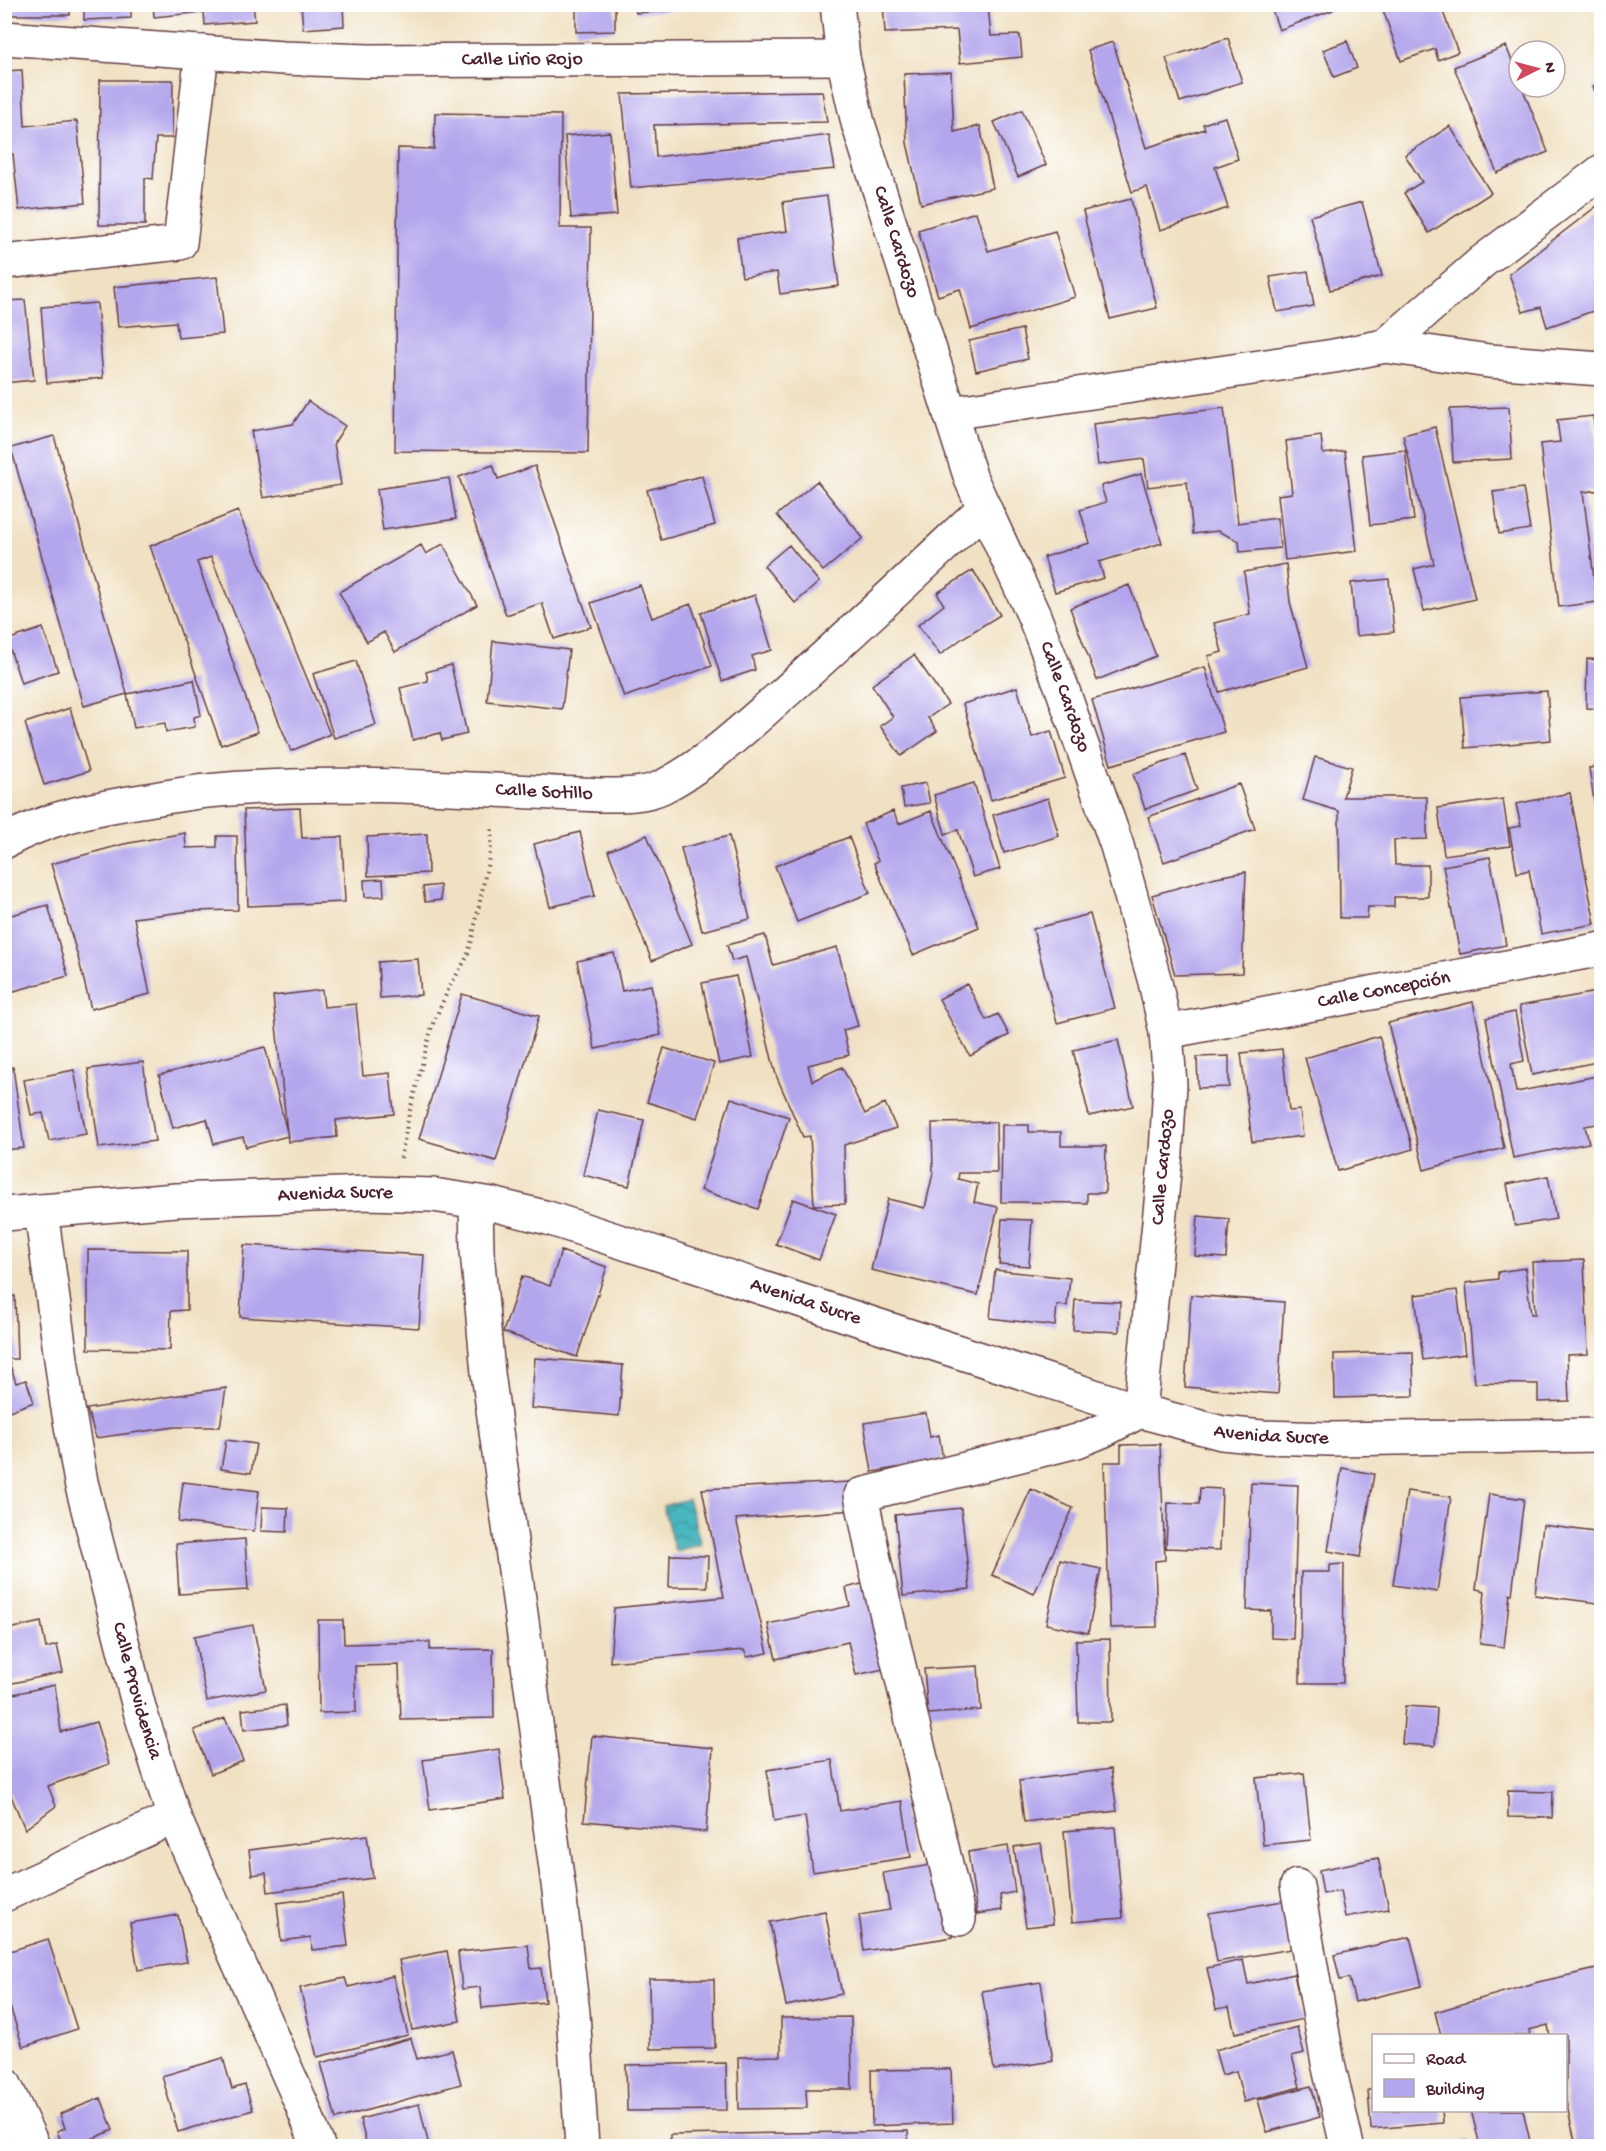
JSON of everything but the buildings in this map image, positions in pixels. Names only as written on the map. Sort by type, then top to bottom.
[{"type":"street","name":"Calle Cardozo","points":[[837,4],[843,58],[858,123],[971,479],[1034,616],[1062,687],[1117,846],[1155,982],[1166,1032],[1170,1084],[1166,1153],[1140,1411]]},
{"type":"street","name":"Calle Lirio Rojo","points":[[4,38],[283,58],[369,61],[843,58]]},
{"type":"street","points":[[4,262],[180,243],[202,52]]},
{"type":"street","points":[[1385,346],[1484,261],[1602,171]]},
{"type":"street","points":[[950,413],[1334,356],[1385,346],[1489,361],[1602,369]]},
{"type":"street","name":"Calle Sotillo","points":[[4,842],[61,818],[114,805],[206,791],[343,785],[628,795],[660,788],[731,740],[826,656],[984,508]]},
{"type":"street","name":"Calle Concepción","points":[[1166,1032],[1602,949]]},
{"type":"street","name":"Avenida Sucre","points":[[4,1214],[176,1200],[433,1195],[548,1218],[1140,1411],[1222,1433],[1330,1439],[1602,1435]]},
{"type":"street","points":[[476,1202],[477,1251],[488,1373],[559,1891],[573,2013],[582,2146]]},
{"type":"street","name":"Calle Providencia","points":[[41,1211],[67,1403],[81,1482],[140,1711],[174,1817],[318,2146]]},
{"type":"street","points":[[958,1919],[876,1569],[861,1495],[1077,1441],[1140,1411]]},
{"type":"street","points":[[4,1895],[174,1817]]},
{"type":"street","points":[[1297,1886],[1328,2063],[1347,2146]]},
{"type":"street","points":[[4,2083],[33,2146]]},
{"type":"path","points":[[397,1194],[404,1138],[432,1026],[449,988],[467,957],[472,940],[491,847],[495,791]]},
{"type":"water","points":[[688,1499],[701,1544],[675,1551],[663,1506]]}]
